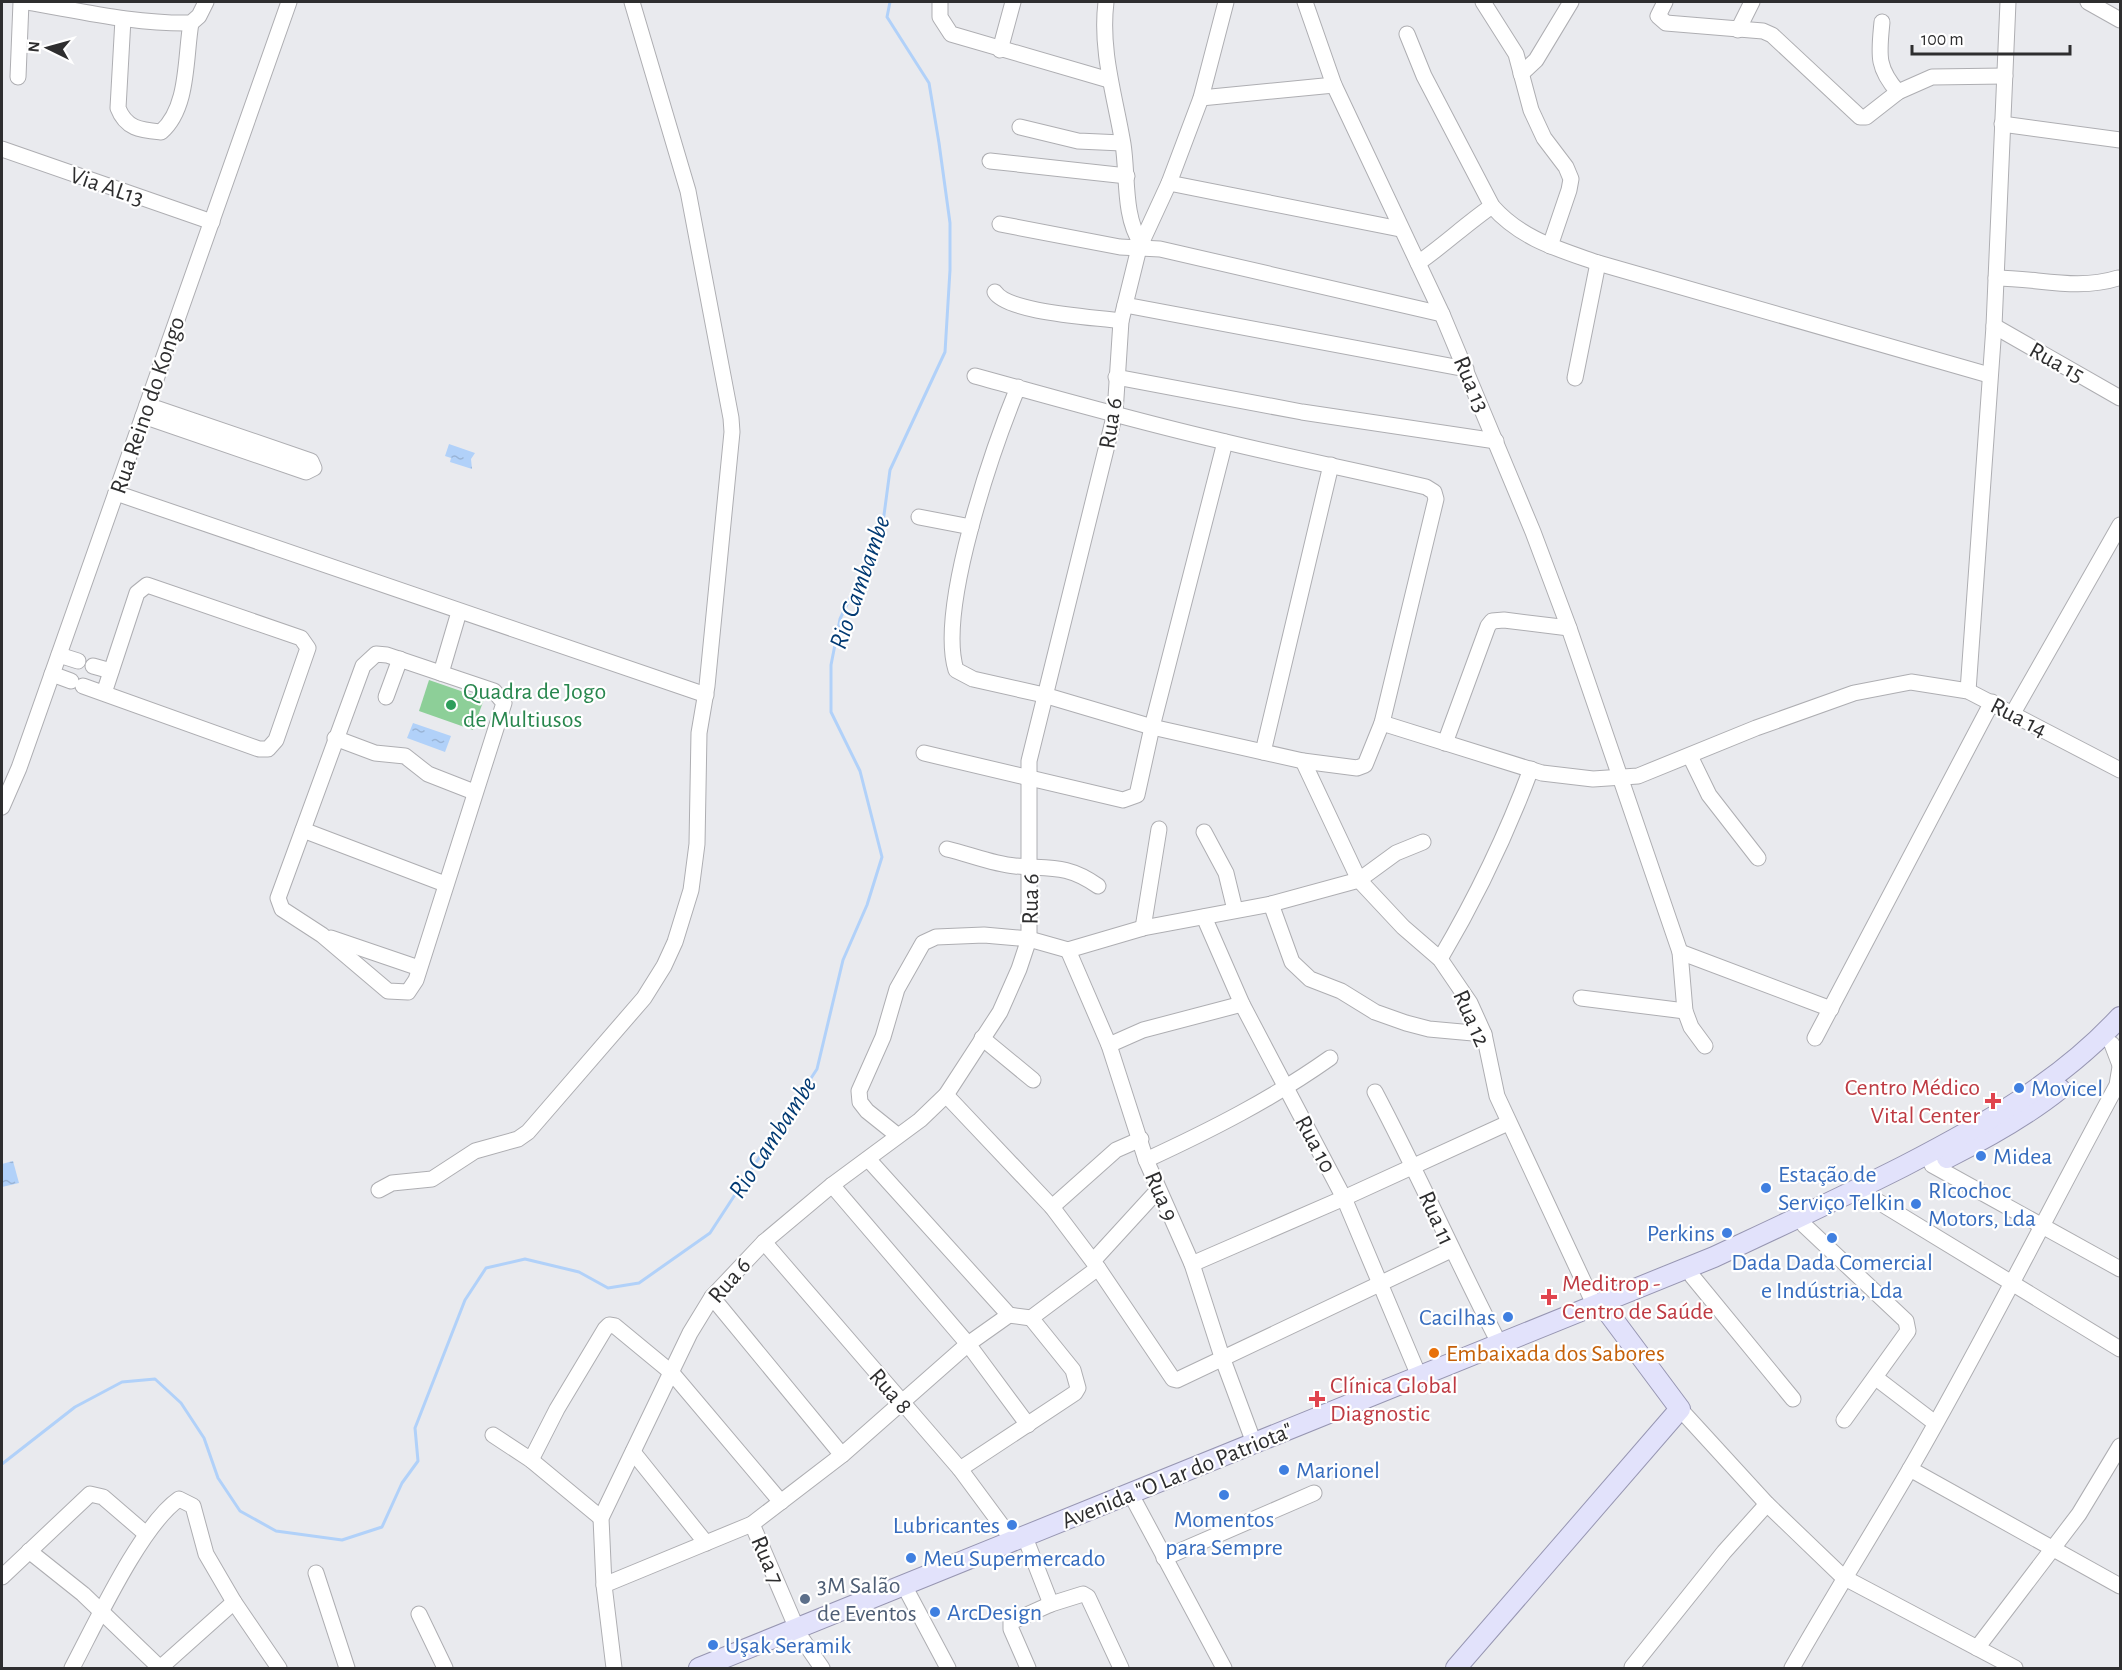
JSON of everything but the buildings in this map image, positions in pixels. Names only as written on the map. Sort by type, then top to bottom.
[{"type":"main road","name":"Avenida \"O Lar do Patriota\"","points":[[721,1668],[799,1633],[1021,1543],[1135,1502],[1600,1308],[1714,1257],[1952,1141],[2031,1095],[2091,1048],[2121,1017]]},
{"type":"main road","name":"Avenida \"O Lar do Patriota\"","points":[[699,1668],[908,1593],[1254,1443],[1499,1343],[1692,1276],[1869,1196],[1988,1138],[2037,1107],[2116,1040]]},
{"type":"main road","points":[[1456,1668],[1680,1409],[1600,1308]]},
{"type":"street","points":[[18,77],[21,2]]},
{"type":"street","points":[[27,2],[66,5],[123,19],[191,23]]},
{"type":"street","points":[[123,19],[118,108],[122,119],[132,127],[161,132],[172,122],[179,107],[191,23],[206,2]]},
{"type":"street","name":"Rua Reino do Kongo","points":[[2,807],[13,784],[59,655],[289,2]]},
{"type":"street","points":[[379,1190],[397,1182],[432,1179],[475,1151],[518,1139],[528,1132],[644,998],[664,966],[675,942],[691,890],[697,844],[700,721],[706,695],[732,432],[688,191],[632,2]]},
{"type":"street","points":[[940,2],[940,18],[951,34],[1109,80]]},
{"type":"street","points":[[1000,50],[1013,2]]},
{"type":"street","points":[[1106,2],[1104,36],[1109,80],[1122,143],[1131,225],[1140,246]]},
{"type":"street","name":"Rua 6","points":[[614,1668],[604,1585],[601,1518],[690,1333],[712,1297],[764,1242],[832,1185],[920,1120],[946,1095],[1009,994],[1029,939],[1029,761],[1116,413],[1116,376],[1121,321],[1140,246],[1169,183],[1201,98],[1226,2]]},
{"type":"street","name":"Rua 13","points":[[1305,2],[1334,85],[1466,369],[1569,628],[1680,952],[1685,1011]]},
{"type":"street","points":[[1483,2],[1516,54],[1531,110],[1544,138],[1566,167],[1570,179],[1569,190],[1550,246]]},
{"type":"street","points":[[1521,74],[1536,60],[1571,2]]},
{"type":"street","points":[[1665,2],[1658,16],[1666,23],[1763,31],[1772,35],[1860,117],[1866,117],[1898,92],[1932,77],[2005,76]]},
{"type":"street","points":[[1738,30],[1752,2]]},
{"type":"street","points":[[1968,691],[1994,326],[2008,2]]},
{"type":"street","points":[[2088,2],[2121,20]]},
{"type":"street","points":[[1882,22],[1880,67],[1883,75],[1898,92]]},
{"type":"street","points":[[1407,34],[1424,76],[1492,206],[1508,224],[1550,246],[1598,263],[1989,375]]},
{"type":"street","points":[[1201,98],[1334,85]]},
{"type":"street","points":[[2002,124],[2121,140]]},
{"type":"street","points":[[1020,127],[1078,141],[1122,143]]},
{"type":"street","name":"Via AL13","points":[[2,149],[212,222]]},
{"type":"street","points":[[990,161],[1127,176]]},
{"type":"street","points":[[1169,183],[1400,229]]},
{"type":"street","points":[[1418,263],[1453,239],[1469,223],[1492,206]]},
{"type":"street","points":[[1000,224],[1160,249],[1442,314]]},
{"type":"street","points":[[1575,378],[1598,263]]},
{"type":"street","points":[[1996,278],[2071,285],[2099,284],[2118,278]]},
{"type":"street","points":[[995,292],[1004,301],[1035,309],[1121,321]]},
{"type":"street","points":[[1125,305],[1466,369]]},
{"type":"street","name":"Rua 15","points":[[1994,326],[2121,398]]},
{"type":"street","points":[[975,376],[1018,387],[1225,442],[1426,487],[1434,492],[1436,499],[1382,723],[1365,765],[1357,768],[1303,761],[1152,727],[1044,695],[973,679],[956,670],[952,642],[954,614],[971,527],[999,435],[1018,387]]},
{"type":"street","points":[[1116,376],[1291,410],[1496,441]]},
{"type":"street","points":[[145,410],[311,461],[314,468],[306,472],[145,410]]},
{"type":"street","points":[[924,753],[1123,800],[1132,799],[1137,795],[1152,727],[1225,442]]},
{"type":"street","points":[[1263,752],[1330,465]]},
{"type":"street","points":[[116,494],[706,695]]},
{"type":"street","points":[[919,517],[971,527]]},
{"type":"street","points":[[2013,713],[2121,525]]},
{"type":"street","points":[[52,674],[104,693],[259,749],[268,749],[275,744],[308,648],[301,638],[147,585],[137,593],[104,693]]},
{"type":"street","points":[[441,673],[459,612]]},
{"type":"street","points":[[1445,743],[1488,626],[1492,621],[1504,620],[1569,628]]},
{"type":"street","points":[[381,653],[441,673],[494,691],[504,703],[412,988],[408,992],[388,991],[322,935],[282,909],[278,902],[279,892],[366,660],[381,653]]},
{"type":"street","points":[[59,655],[111,671]]},
{"type":"street","points":[[386,697],[400,659]]},
{"type":"street","name":"Rua 14","points":[[1382,723],[1531,769],[1568,778],[1638,776],[1756,728],[1854,693],[1911,682],[1968,691],[2121,770]]},
{"type":"street","points":[[1815,1038],[1992,702]]},
{"type":"street","points":[[335,738],[375,753],[405,756],[428,774],[474,792]]},
{"type":"street","points":[[1690,756],[1709,795],[1758,858]]},
{"type":"street","name":"Rua 12","points":[[1303,761],[1359,880],[1404,927],[1440,959],[1470,1003],[1484,1034],[1497,1096],[1508,1123],[1600,1308]]},
{"type":"street","points":[[1440,959],[1475,899],[1506,834],[1531,769]]},
{"type":"street","points":[[1143,928],[1159,829]]},
{"type":"street","points":[[303,830],[445,884]]},
{"type":"street","points":[[1204,832],[1226,873],[1235,910]]},
{"type":"street","points":[[897,1136],[867,1111],[860,1101],[859,1091],[882,1037],[897,989],[923,943],[929,939],[946,936],[1029,939],[1068,950],[1143,928],[1270,904],[1359,880],[1396,853],[1423,842]]},
{"type":"street","points":[[947,849],[1013,866],[1030,865],[1079,873],[1098,886]]},
{"type":"street","points":[[1270,904],[1292,962],[1310,979],[1341,991],[1375,1012],[1406,1023],[1429,1029],[1484,1034]]},
{"type":"street","name":"Rua 10","points":[[1204,917],[1242,1004],[1344,1198],[1419,1376]]},
{"type":"street","points":[[322,935],[419,968]]},
{"type":"street","name":"Rua 9","points":[[1068,950],[1109,1045],[1146,1160],[1192,1263],[1222,1357],[1254,1443]]},
{"type":"street","points":[[1680,952],[1831,1009]]},
{"type":"street","points":[[1581,998],[1685,1011],[1691,1027],[1705,1046]]},
{"type":"street","points":[[1109,1045],[1143,1030],[1242,1004]]},
{"type":"street","points":[[982,1038],[1033,1080]]},
{"type":"street","points":[[1792,1668],[1843,1577],[1910,1469],[2117,1085],[2121,1066],[2116,1040]]},
{"type":"street","points":[[1146,1160],[1215,1129],[1286,1089],[1330,1058]]},
{"type":"street","name":"Rua 11","points":[[1375,1092],[1414,1167],[1451,1250],[1499,1343]]},
{"type":"street","points":[[946,1095],[1052,1207],[1173,1379],[1181,1380],[1222,1357],[1451,1250]]},
{"type":"street","points":[[1192,1263],[1414,1167],[1508,1123]]},
{"type":"street","points":[[1052,1207],[1116,1150],[1141,1139]]},
{"type":"street","points":[[868,1159],[1009,1316]]},
{"type":"street","points":[[1932,1165],[2040,1227],[2121,1269]]},
{"type":"street","points":[[832,1185],[968,1344],[1028,1425]]},
{"type":"street","points":[[604,1585],[752,1524],[842,1455],[968,1344],[1009,1316],[1031,1318],[1095,1265],[1158,1190]]},
{"type":"street","points":[[1869,1196],[2121,1349]]},
{"type":"street","points":[[1804,1225],[1906,1321],[1908,1331],[1844,1420]]},
{"type":"street","name":"Rua 8","points":[[764,1242],[1021,1543],[1051,1604]]},
{"type":"street","points":[[1692,1276],[1793,1399]]},
{"type":"street","points":[[712,1297],[842,1455]]},
{"type":"street","points":[[960,1469],[1074,1393],[1078,1382],[1073,1370],[1031,1318]]},
{"type":"street","points":[[531,1460],[577,1373],[609,1326],[615,1326],[672,1373],[781,1502]]},
{"type":"street","points":[[1876,1377],[1935,1423]]},
{"type":"street","points":[[1680,1409],[1767,1503],[1843,1577],[2015,1668]]},
{"type":"street","points":[[493,1435],[531,1460],[601,1518]]},
{"type":"street","points":[[1977,1648],[2079,1514],[2121,1446]]},
{"type":"street","points":[[633,1452],[706,1543]]},
{"type":"street","points":[[1910,1469],[2121,1586]]},
{"type":"street","points":[[2,1577],[84,1499],[95,1493],[103,1497],[146,1534]]},
{"type":"street","points":[[1164,1558],[1314,1493]]},
{"type":"street","points":[[72,1668],[146,1534],[171,1504],[179,1499],[186,1500],[195,1511],[206,1554],[234,1602],[279,1668]]},
{"type":"street","points":[[1135,1502],[1224,1668]]},
{"type":"street","points":[[1632,1667],[1717,1560],[1767,1503]]},
{"type":"street","name":"Rua 7","points":[[752,1524],[799,1633],[822,1668]]},
{"type":"street","points":[[29,1551],[83,1594],[160,1668],[234,1602]]},
{"type":"street","points":[[316,1573],[347,1668]]},
{"type":"street","points":[[908,1593],[948,1668]]},
{"type":"street","points":[[1028,1668],[1011,1629],[1011,1622],[1078,1595],[1088,1598],[1121,1668]]},
{"type":"street","points":[[419,1614],[445,1668]]},
{"type":"green space","name":"Quadra de Jogo de Multiusos","points":[[429,680],[484,699],[473,730],[419,711]]},
{"type":"water","points":[[449,444],[475,453],[471,459],[472,469],[450,462],[451,458],[445,456]]},
{"type":"water","points":[[413,723],[451,736],[445,752],[407,738]]},
{"type":"water","points":[[13,1161],[19,1183],[2,1187],[2,1164]]},
{"type":"waterway","name":"Rio Cambambe","points":[[2,1464],[75,1407],[122,1382],[155,1379],[181,1403],[204,1438],[218,1478],[240,1511],[276,1531],[342,1540],[382,1527],[402,1483],[418,1461],[415,1428],[465,1300],[486,1268],[525,1259],[579,1272],[608,1288],[639,1283],[710,1233],[817,1069],[843,960],[867,905],[882,857],[860,771],[831,712],[831,665],[840,619],[882,530],[890,470],[945,352],[950,270],[950,223],[939,143],[929,83],[887,17],[890,2]]},
{"type":"place","name":"Quadra de Jogo de Multiusos","points":[[451,705]]},
{"type":"place","name":"Movicel","points":[[2019,1088]]},
{"type":"place","name":"Centro Médico Vital Center","points":[[1993,1101]]},
{"type":"place","name":"Midea","points":[[1981,1156]]},
{"type":"place","name":"Estação de Serviço Telkin","points":[[1766,1188]]},
{"type":"place","name":"RIcochoc Motors, Lda","points":[[1916,1204]]},
{"type":"place","name":"Perkins","points":[[1727,1233]]},
{"type":"place","name":"Dada Dada Comercial e Indústria, Lda","points":[[1832,1238]]},
{"type":"place","name":"Meditrop - Centro de Saúde","points":[[1549,1297]]},
{"type":"place","name":"Cacilhas","points":[[1508,1317]]},
{"type":"place","name":"Embaixada dos Sabores","points":[[1434,1353]]},
{"type":"place","name":"Clínica Global Diagnostic","points":[[1317,1399]]},
{"type":"place","name":"Marionel","points":[[1284,1470]]},
{"type":"place","name":"Momentos para Sempre","points":[[1224,1495]]},
{"type":"place","name":"Lubricantes","points":[[1012,1525]]},
{"type":"place","name":"Meu Supermercado","points":[[911,1558]]},
{"type":"place","name":"3M Salão de Eventos","points":[[805,1599]]},
{"type":"place","name":"ArcDesign","points":[[935,1612]]},
{"type":"place","name":"Uşak Seramik","points":[[713,1645]]}]
